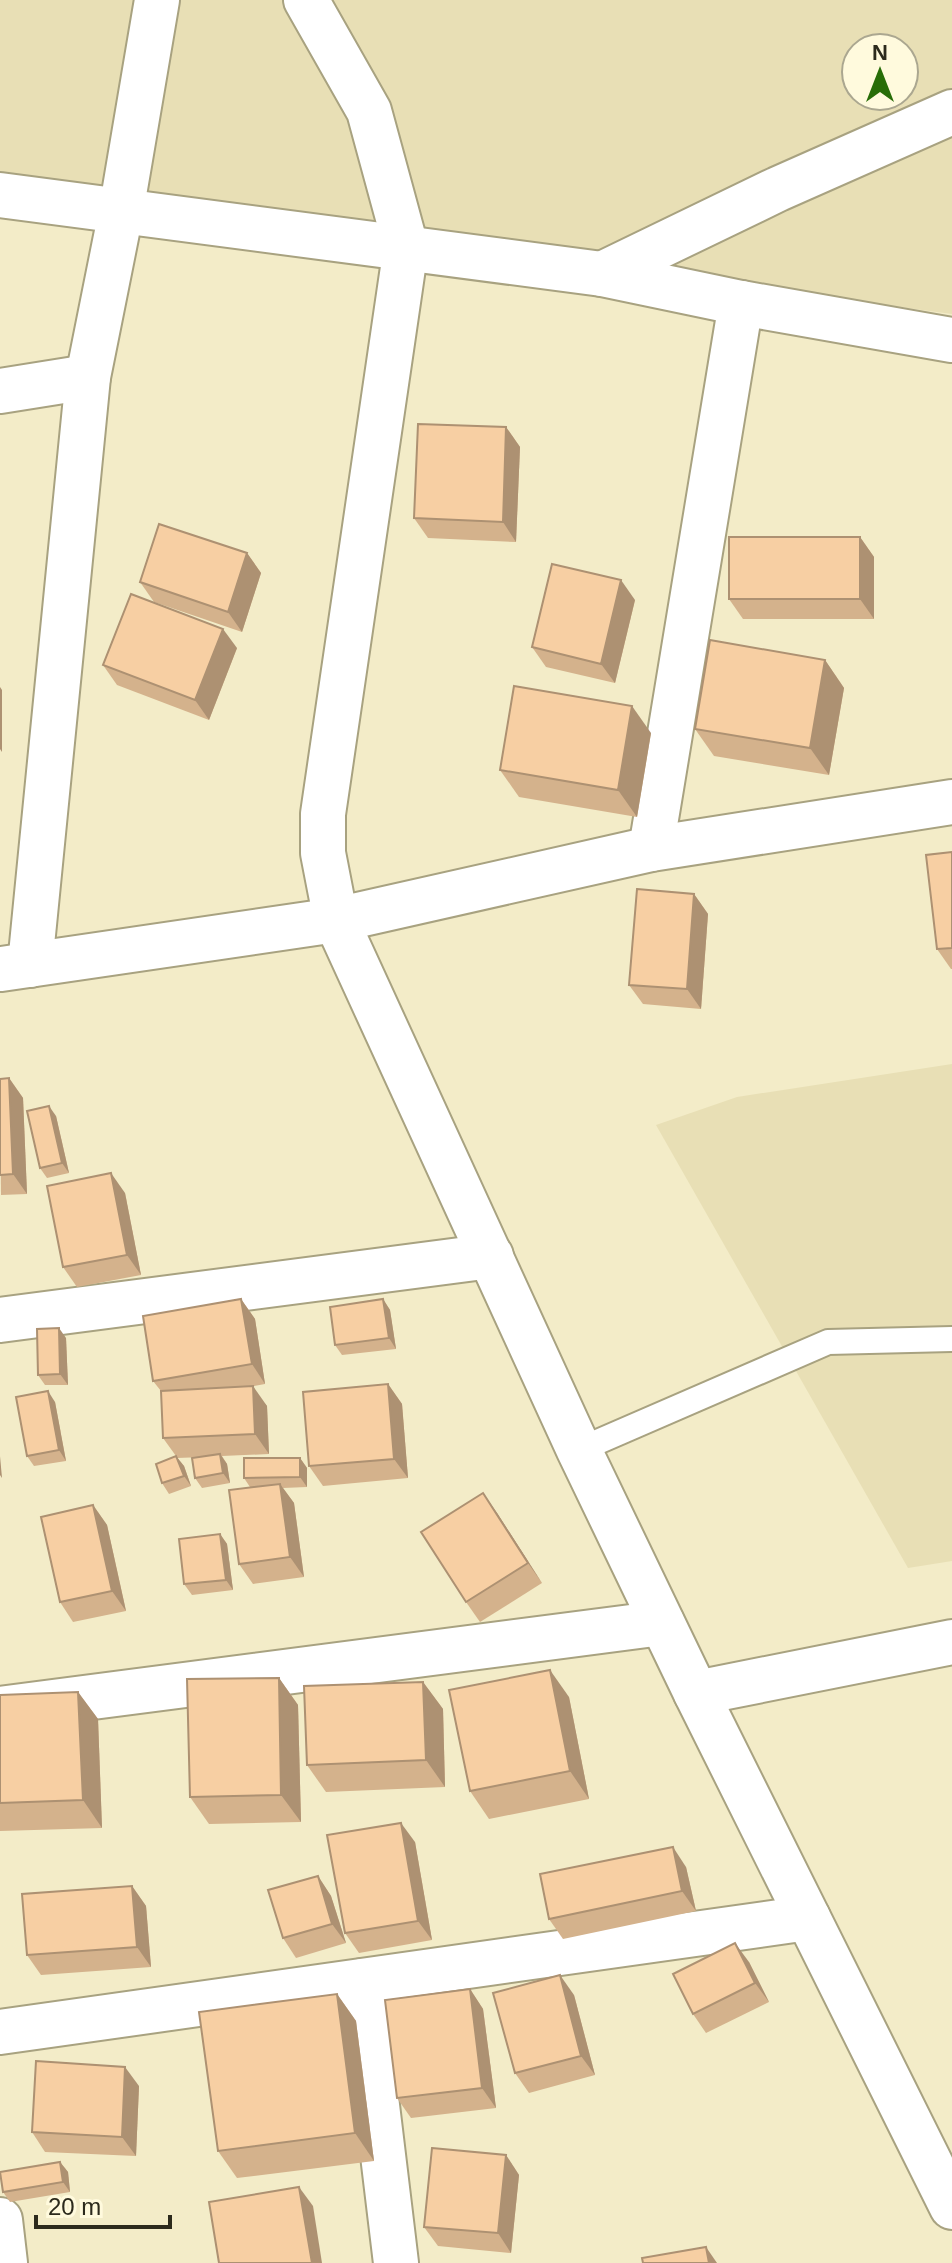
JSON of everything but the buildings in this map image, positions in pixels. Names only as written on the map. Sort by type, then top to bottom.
[{"type":"street","points":[[157,0],[121,212],[88,377],[15,967],[336,920],[651,849],[952,802]]},
{"type":"street","points":[[306,0],[369,111],[406,247],[323,814],[323,853],[336,920],[579,1450],[696,1693],[952,2207]]},
{"type":"street","points":[[602,274],[778,189],[952,112]]},
{"type":"street","points":[[0,195],[602,274],[741,303],[952,340]]},
{"type":"street","points":[[651,849],[741,303]]},
{"type":"street","points":[[0,391],[88,377]]},
{"type":"street","points":[[0,1320],[491,1256]]},
{"type":"street","points":[[0,1709],[662,1623]]},
{"type":"street","points":[[696,1693],[952,1642]]},
{"type":"street","points":[[0,2032],[808,1918]]},
{"type":"street","points":[[362,1981],[396,2263]]},
{"type":"street","points":[[0,2220],[5,2263]]},
{"type":"lane","points":[[579,1450],[828,1342],[952,1339]]},
{"type":"shaded area","points":[[0,0],[952,0],[952,314],[0,186]]},
{"type":"shaded area","points":[[952,1064],[952,1561],[908,1568],[656,1125],[737,1097]]}]
